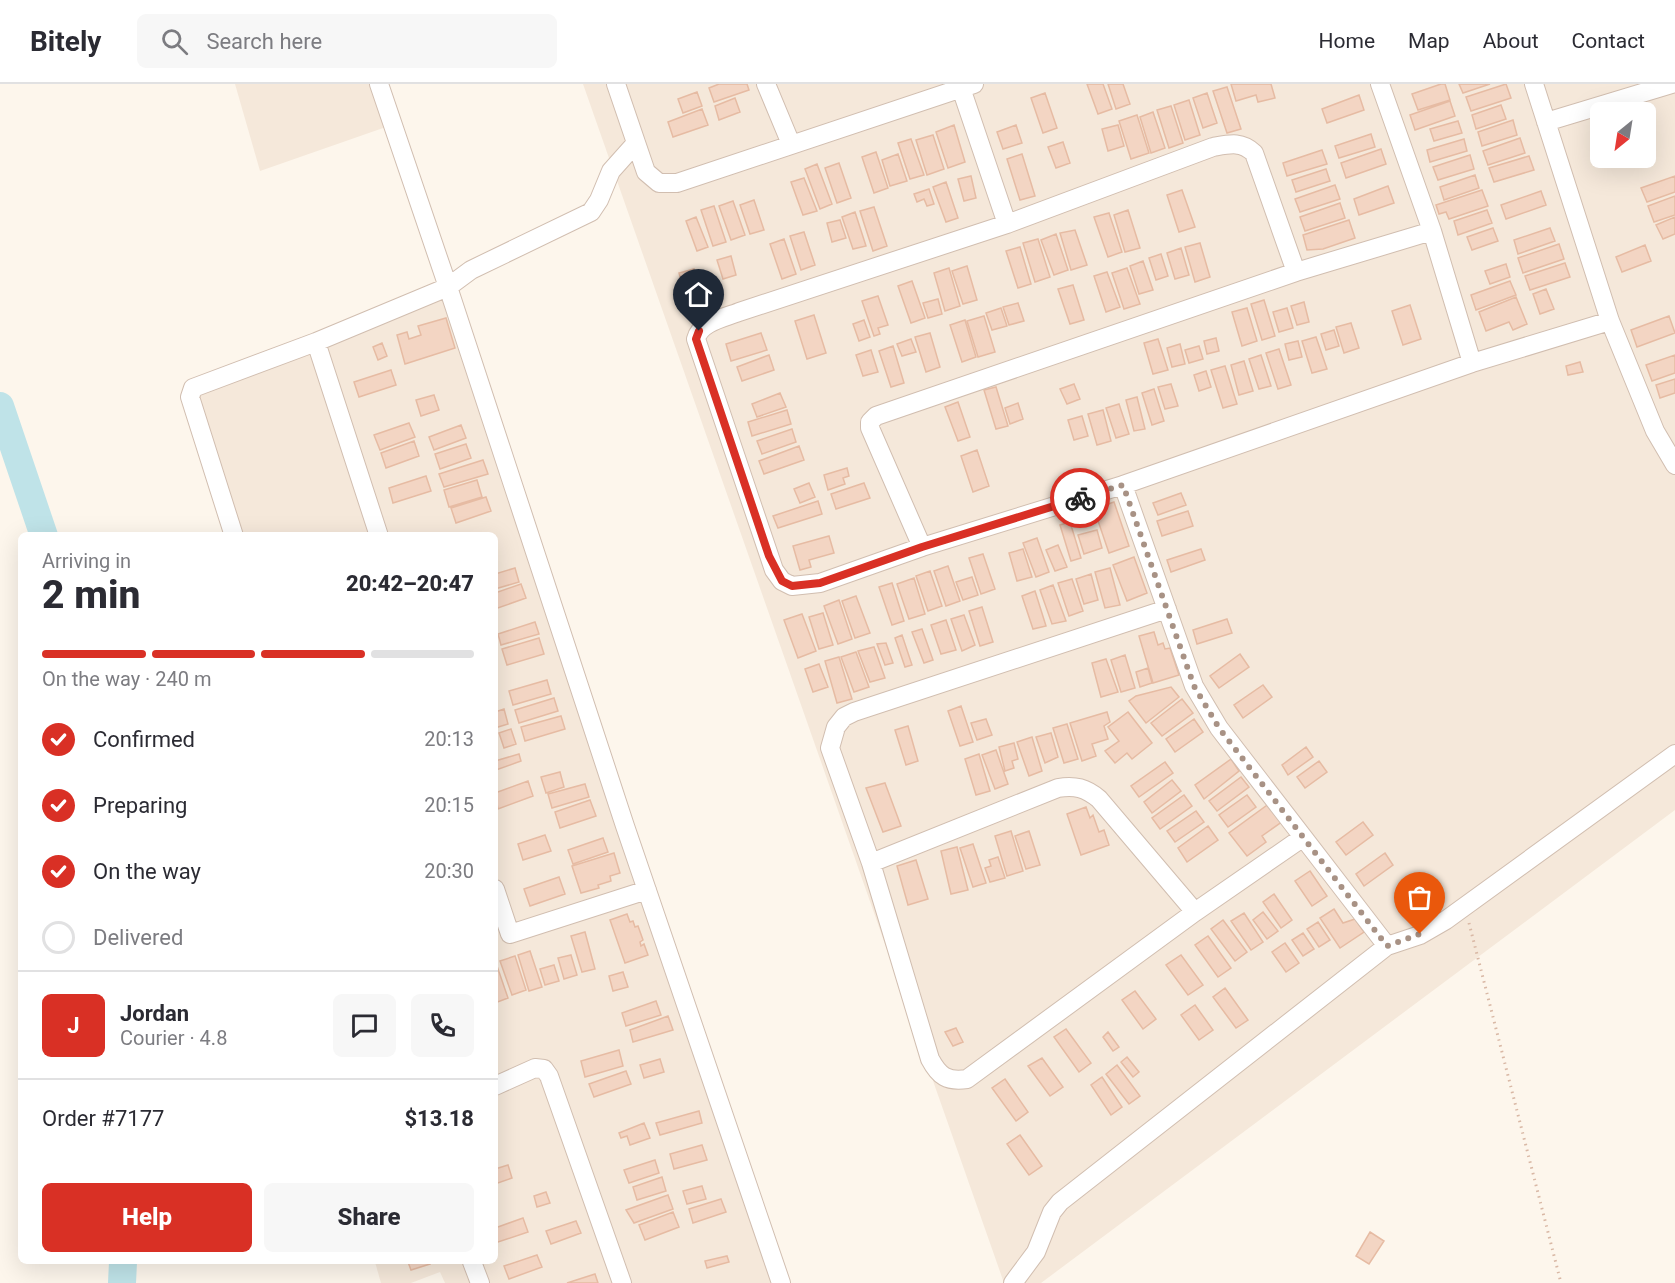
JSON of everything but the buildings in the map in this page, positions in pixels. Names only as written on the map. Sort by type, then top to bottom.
[{"type":"street","points":[[380,84],[647,890],[781,1283]]},
{"type":"street","points":[[616,84],[646,172],[659,183],[677,183],[968,86],[1007,224]]},
{"type":"street","points":[[766,84],[791,144]]},
{"type":"street","points":[[1380,84],[1431,231],[1472,363]]},
{"type":"street","points":[[1534,84],[1610,321],[1655,431],[1675,465]]},
{"type":"street","points":[[1546,122],[1672,84]]},
{"type":"street","points":[[233,532],[190,397],[193,388],[316,342],[448,287],[471,270],[591,212],[599,200],[611,171],[636,143]]},
{"type":"street","points":[[1296,272],[1254,153],[1245,146],[1234,143],[1213,147],[1007,224],[739,312],[705,326],[697,334],[698,346],[769,556],[782,581],[792,586],[820,583],[922,547],[1123,485],[1472,363],[1610,321]]},
{"type":"street","points":[[922,547],[870,428],[870,422],[876,417],[1296,272],[1431,231]]},
{"type":"street","points":[[316,342],[378,532]]},
{"type":"street","points":[[1123,485],[1194,686],[1219,728],[1260,778],[1302,838],[1387,946]]},
{"type":"street","points":[[1167,609],[844,717],[832,737],[830,748],[871,863],[930,1059],[937,1072],[946,1079],[956,1081],[968,1079],[1195,912],[1302,838]]},
{"type":"street","points":[[1013,1283],[1036,1252],[1052,1212],[1060,1202],[1387,946],[1420,934],[1465,907],[1675,754]]},
{"type":"street","points":[[871,863],[1058,788],[1071,786],[1083,788],[1099,799],[1195,912]]},
{"type":"street","points":[[498,910],[502,936],[647,890]]},
{"type":"street","points":[[498,1085],[535,1068],[544,1069],[549,1076],[622,1283]]},
{"type":"street","points":[[473,1264],[480,1283]]},
{"type":"path","points":[[1465,907],[1561,1283]]},
{"type":"shaded area","points":[[235,84],[372,84],[386,127],[260,171]]},
{"type":"shaded area","points":[[583,84],[1675,84],[1675,810],[1041,1283],[1004,1283]]},
{"type":"shaded area","points":[[446,293],[771,1283],[445,1283],[440,1272],[411,1283],[381,1283],[376,1264],[498,1264],[498,532],[241,532],[196,397],[198,392]]},
{"type":"waterway","points":[[0,406],[43,532]]},
{"type":"waterway","points":[[122,1283],[123,1264]]},
{"type":"way so far","points":[[1080,498],[1123,485],[1194,686],[1219,728],[1260,778],[1302,838],[1387,946],[1420,934]]},
{"type":"route","points":[[699,331],[696,339],[774,570],[782,581],[792,586],[820,583],[922,547],[1080,498]]}]
